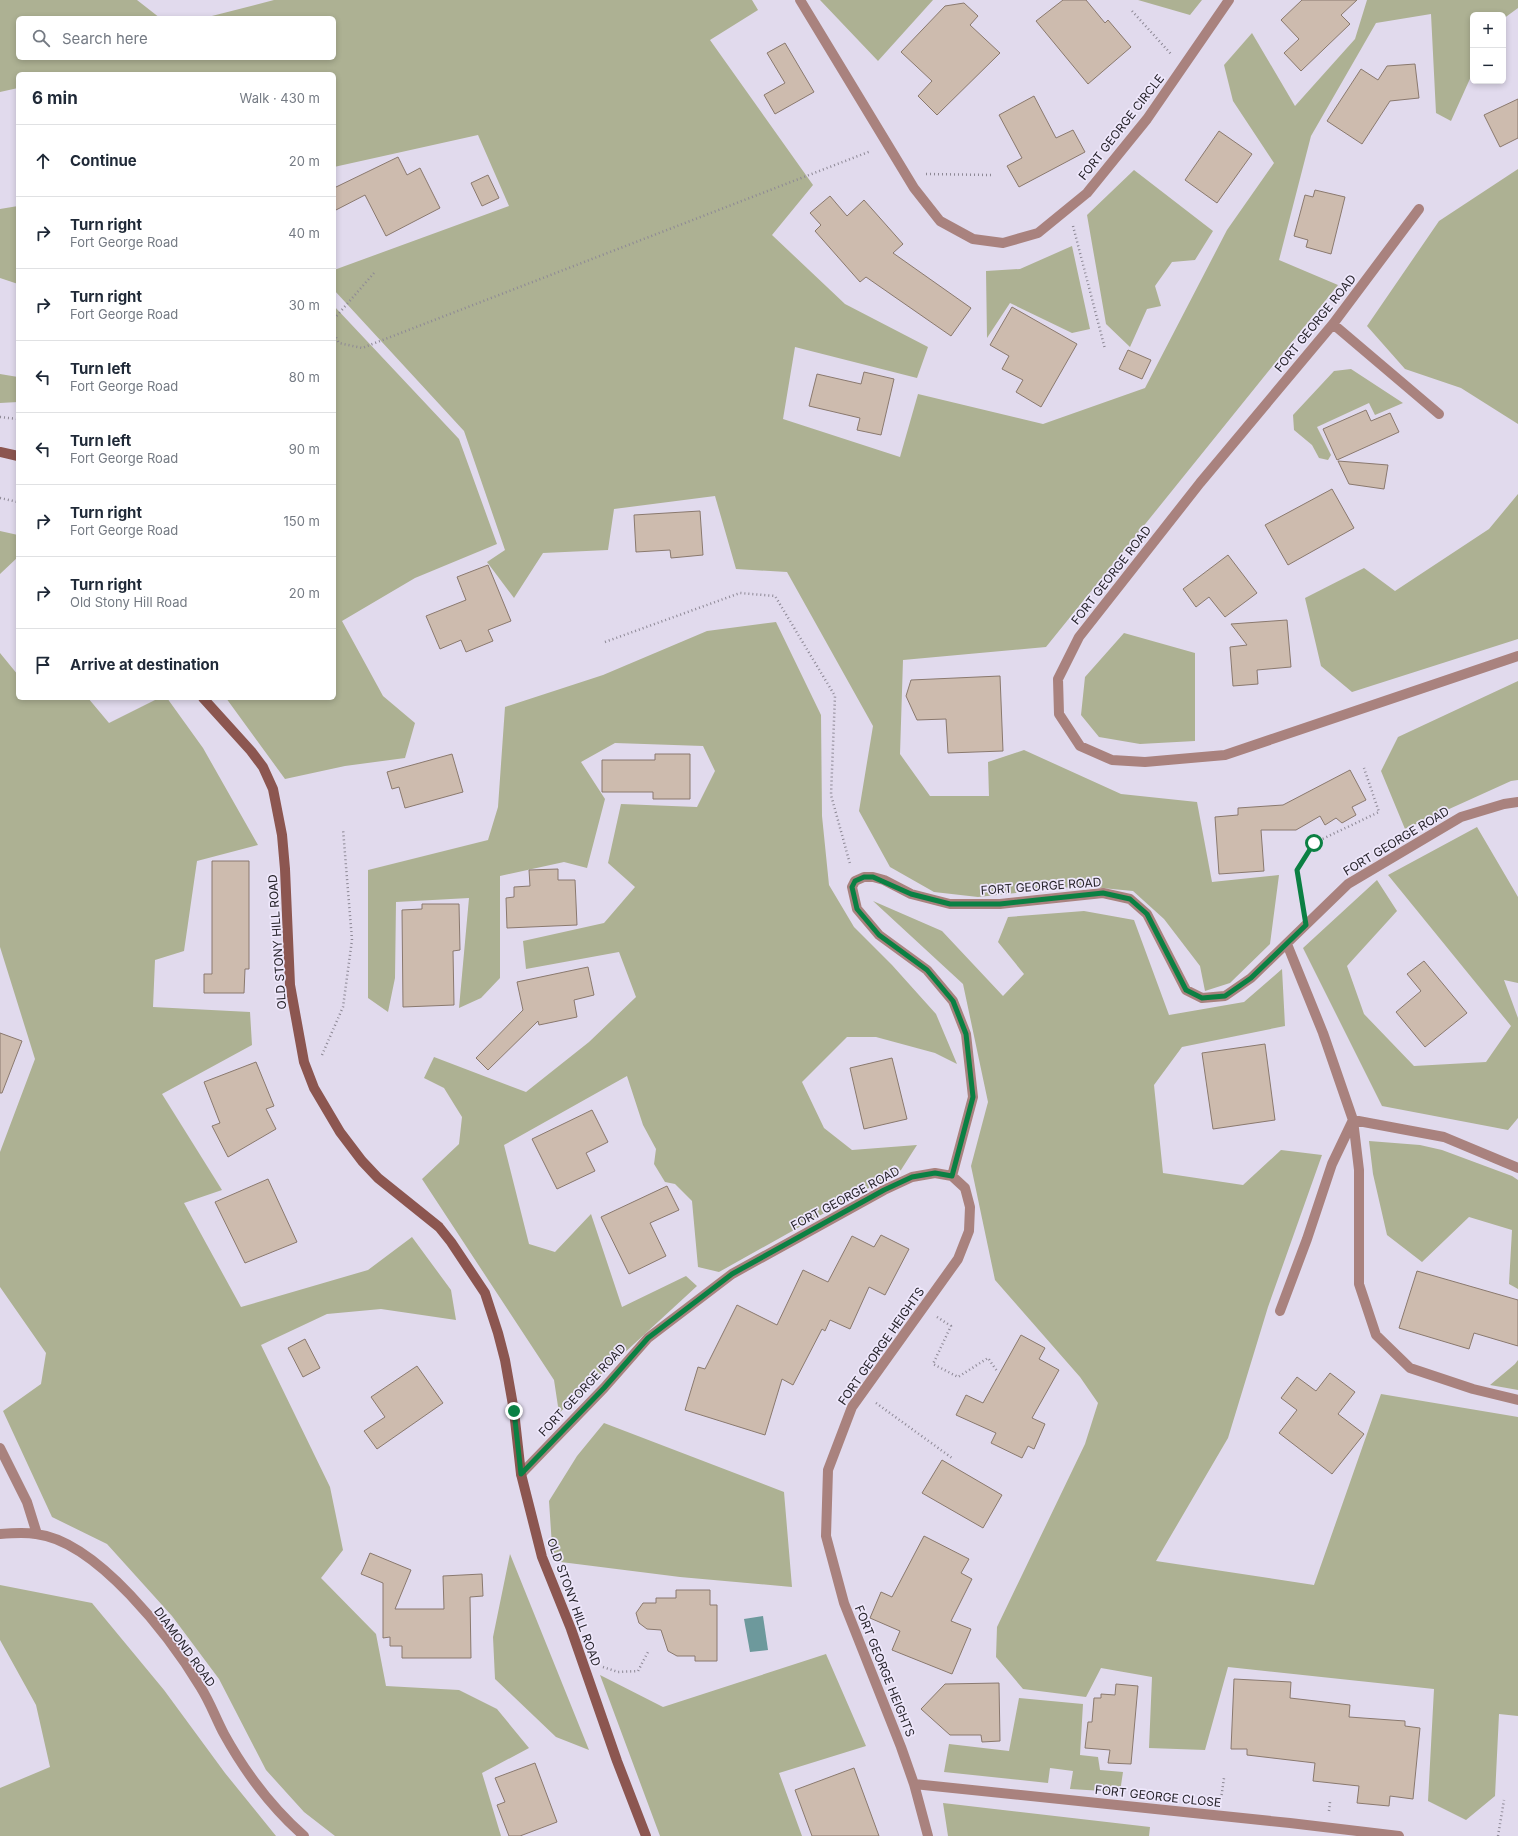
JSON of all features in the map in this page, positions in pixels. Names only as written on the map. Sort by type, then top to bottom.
[{"type":"street","name":"FORT GEORGE CIRCLE","points":[[800,0],[905,174],[940,221],[973,239],[1003,243],[1038,234],[1088,193],[1147,120],[1229,0]]},
{"type":"street","name":"FORT GEORGE ROAD","points":[[1419,209],[1334,324],[1200,483],[1079,637],[1058,680],[1059,714],[1080,746],[1112,760],[1145,762],[1225,755],[1518,656]]},
{"type":"street","points":[[1334,324],[1439,414]]},
{"type":"street","points":[[0,452],[16,456]]},
{"type":"street","name":"OLD STONY HILL ROAD","points":[[205,700],[251,751],[263,767],[273,789],[282,835],[285,869],[290,985],[304,1062],[311,1079],[340,1132],[354,1151],[378,1178],[438,1227],[451,1242],[485,1293],[505,1360],[514,1411],[521,1474],[542,1557],[582,1660],[617,1761],[646,1836]]},
{"type":"street","name":"FORT GEORGE ROAD","points":[[855,881],[864,877],[873,877],[911,894],[950,904],[1000,904],[1103,893],[1130,899],[1147,914],[1186,990],[1202,998],[1225,996],[1251,978],[1348,884],[1461,817],[1504,804],[1518,802]]},
{"type":"street","points":[[855,881],[852,887],[857,909],[879,935],[927,970],[953,1001],[966,1034],[973,1097],[952,1176]]},
{"type":"street","points":[[1287,944],[1323,1032],[1353,1120],[1359,1170],[1359,1284],[1376,1335],[1410,1368],[1473,1389],[1518,1400]]},
{"type":"street","points":[[1353,1120],[1444,1137],[1518,1168]]},
{"type":"street","points":[[1280,1311],[1307,1239],[1332,1164],[1353,1120]]},
{"type":"street","name":"FORT GEORGE ROAD","points":[[521,1474],[604,1388],[648,1338],[732,1274],[884,1190],[912,1177],[935,1173],[952,1176]]},
{"type":"street","name":"FORT GEORGE HEIGHTS","points":[[928,1836],[914,1784],[844,1604],[826,1536],[828,1470],[852,1406],[863,1393],[958,1259],[969,1231],[970,1207],[964,1188],[952,1176]]},
{"type":"street","points":[[0,1448],[27,1502],[37,1534]]},
{"type":"street","name":"DIAMOND ROAD","points":[[0,1534],[37,1534],[68,1544],[93,1561],[127,1591],[169,1643],[202,1688],[224,1734],[249,1774],[272,1806],[304,1836]]},
{"type":"street","name":"FORT GEORGE CLOSE","points":[[914,1784],[1298,1823],[1399,1836]]},
{"type":"path","points":[[1132,11],[1183,68]]},
{"type":"path","points":[[336,338],[339,343],[362,348],[888,144]]},
{"type":"path","points":[[905,174],[991,175]]},
{"type":"path","points":[[1069,208],[1104,349]]},
{"type":"path","points":[[336,317],[374,273]]},
{"type":"path","points":[[0,417],[16,419]]},
{"type":"path","points":[[0,498],[16,502]]},
{"type":"path","points":[[605,642],[740,593],[775,596],[835,696],[832,795],[855,881]]},
{"type":"path","points":[[1306,925],[1297,870],[1314,843],[1380,812],[1364,768]]},
{"type":"path","points":[[311,1079],[343,1007],[352,940],[343,829]]},
{"type":"path","points":[[924,1307],[951,1326],[933,1364],[958,1377],[988,1358],[997,1371]]},
{"type":"path","points":[[863,1393],[952,1458]]},
{"type":"path","points":[[582,1660],[618,1672],[638,1671],[649,1650]]},
{"type":"path","points":[[1498,1836],[1504,1800]]},
{"type":"shaded area","points":[[0,0],[137,0],[157,16],[16,16],[16,60],[336,60],[336,16],[212,16],[274,0],[752,0],[758,10],[710,40],[813,185],[772,235],[845,304],[928,347],[917,378],[795,347],[783,419],[900,457],[918,394],[1043,424],[1145,388],[1227,230],[1274,163],[1233,101],[1224,65],[1252,33],[1295,106],[1355,39],[1367,0],[1518,0],[1518,8],[1506,17],[1506,12],[1470,12],[1470,79],[1451,121],[1436,113],[1431,14],[1376,23],[1311,136],[1279,260],[1338,285],[1046,647],[903,660],[900,754],[930,796],[989,796],[988,762],[1024,750],[1121,794],[1197,802],[1212,882],[1279,875],[1270,944],[1230,983],[1205,991],[1200,966],[1164,919],[1133,891],[1081,886],[978,897],[934,892],[890,867],[859,811],[873,726],[787,572],[736,569],[715,496],[614,509],[608,550],[543,553],[514,598],[487,562],[505,550],[464,431],[336,292],[336,269],[509,206],[478,135],[336,167],[336,72],[16,72],[16,88],[0,92]]},
{"type":"shaded area","points":[[820,0],[933,0],[878,61]]},
{"type":"shaded area","points":[[1138,0],[1202,0],[1190,15]]},
{"type":"shaded area","points":[[1518,169],[1518,424],[1461,388],[1405,369],[1367,326],[1439,221]]},
{"type":"shaded area","points":[[1134,170],[1213,231],[1195,260],[1172,262],[1155,286],[1161,306],[1147,309],[1130,347],[1106,324],[1087,215]]},
{"type":"shaded area","points":[[16,206],[16,283],[0,278],[0,209]]},
{"type":"shaded area","points":[[1072,246],[1090,329],[1072,333],[1010,303],[987,338],[986,271],[1020,269]]},
{"type":"shaded area","points":[[336,308],[459,439],[497,544],[415,578],[342,621],[383,696],[415,723],[405,758],[345,766],[285,779],[227,700],[336,700]]},
{"type":"shaded area","points":[[1351,369],[1403,403],[1375,415],[1369,403],[1317,427],[1331,455],[1328,460],[1319,458],[1312,445],[1294,430],[1293,415],[1334,371]]},
{"type":"shaded area","points":[[0,374],[16,377],[16,402],[0,403]]},
{"type":"shaded area","points":[[1518,494],[1518,639],[1352,692],[1321,666],[1305,598],[1364,568],[1395,591],[1489,529]]},
{"type":"shaded area","points":[[0,531],[16,535],[16,559],[0,574]]},
{"type":"shaded area","points":[[776,622],[821,715],[822,816],[829,885],[854,927],[892,965],[936,1014],[957,1064],[935,1053],[876,1037],[847,1037],[802,1082],[824,1128],[852,1150],[917,1145],[901,1170],[719,1272],[698,1267],[692,1201],[675,1184],[665,1182],[654,1164],[656,1149],[643,1125],[627,1076],[504,1145],[529,1244],[555,1252],[591,1214],[622,1307],[686,1276],[697,1286],[559,1413],[554,1380],[422,1179],[459,1144],[462,1117],[444,1088],[424,1078],[434,1057],[526,1092],[589,1042],[636,997],[619,952],[526,969],[523,941],[604,923],[635,887],[608,863],[621,804],[697,807],[715,771],[703,746],[615,743],[581,762],[605,799],[587,868],[564,862],[500,876],[500,978],[481,998],[459,1008],[469,898],[396,902],[395,978],[388,1012],[368,998],[368,870],[488,840],[498,807],[505,707],[603,675],[707,631]]},
{"type":"shaded area","points":[[1124,633],[1195,653],[1195,741],[1140,744],[1099,737],[1081,715],[1085,677]]},
{"type":"shaded area","points":[[0,653],[16,673],[16,700],[90,700],[109,723],[155,700],[168,700],[203,748],[258,845],[197,861],[184,951],[155,960],[153,1007],[250,1012],[252,1045],[162,1094],[222,1190],[184,1203],[241,1307],[368,1270],[412,1237],[451,1290],[456,1320],[381,1309],[327,1314],[261,1345],[330,1487],[343,1550],[321,1578],[376,1634],[386,1686],[459,1690],[497,1709],[529,1748],[482,1773],[501,1836],[335,1836],[304,1812],[266,1770],[219,1679],[172,1616],[107,1544],[52,1517],[3,1411],[41,1384],[46,1353],[0,1287],[0,1152],[35,1059],[0,947]]},
{"type":"shaded area","points":[[1518,681],[1518,780],[1511,781],[1405,829],[1381,771],[1398,737]]},
{"type":"shaded area","points":[[1477,827],[1518,897],[1518,983],[1504,980],[1518,1018],[1518,1118],[1508,1130],[1382,1106],[1303,948],[1377,880],[1397,911],[1347,966],[1364,1014],[1414,1066],[1486,1062],[1511,1026],[1388,875]]},
{"type":"shaded area","points":[[873,901],[942,931],[1003,996],[1024,974],[998,942],[1008,917],[1084,911],[1134,920],[1169,1015],[1244,1002],[1282,969],[1285,1026],[1182,1047],[1154,1085],[1163,1173],[1243,1185],[1281,1150],[1322,1155],[1268,1307],[1228,1438],[1156,1561],[1314,1585],[1381,1394],[1518,1417],[1518,1716],[1499,1714],[1495,1796],[1466,1820],[1428,1801],[1434,1689],[1228,1667],[1205,1750],[1149,1748],[1152,1677],[1101,1668],[1086,1697],[1023,1689],[996,1657],[997,1627],[1085,1444],[1098,1403],[1080,1377],[995,1280],[971,1166],[988,1102],[963,984]]},
{"type":"shaded area","points":[[1369,1141],[1420,1145],[1442,1150],[1512,1176],[1518,1180],[1518,1289],[1509,1284],[1512,1230],[1469,1217],[1422,1262],[1387,1235],[1373,1174]]},
{"type":"shaded area","points":[[1518,1360],[1518,1390],[1490,1385],[1515,1364]]},
{"type":"shaded area","points":[[604,1423],[784,1492],[792,1587],[680,1577],[553,1561],[549,1501],[577,1456]]},
{"type":"shaded area","points":[[510,1554],[589,1750],[556,1737],[495,1679],[493,1637]]},
{"type":"shaded area","points":[[0,1585],[92,1603],[164,1690],[225,1773],[276,1836],[0,1836],[0,1788],[50,1767],[36,1705],[0,1640]]},
{"type":"shaded area","points":[[763,1616],[768,1650],[750,1652],[744,1619]]},
{"type":"shaded area","points":[[826,1654],[866,1746],[779,1773],[802,1836],[660,1836],[600,1675],[663,1707]]},
{"type":"shaded area","points":[[1019,1698],[1083,1704],[1080,1755],[1098,1757],[1100,1770],[1123,1772],[1120,1792],[1070,1789],[1073,1771],[1050,1768],[1048,1783],[944,1772],[949,1744],[1009,1751]]},
{"type":"shaded area","points":[[943,1803],[1150,1827],[1149,1836],[948,1836]]},
{"type":"building","points":[[1063,0],[1086,0],[1105,23],[1108,20],[1131,47],[1088,84],[1036,21]]},
{"type":"building","points":[[1302,0],[1357,0],[1341,15],[1350,24],[1301,71],[1284,53],[1299,39],[1281,20]]},
{"type":"building","points":[[964,3],[978,16],[970,25],[1000,53],[937,115],[918,96],[932,81],[901,52],[945,6]]},
{"type":"building","points":[[785,43],[814,92],[775,114],[764,95],[785,83],[767,53]]},
{"type":"building","points":[[1415,64],[1419,98],[1390,101],[1362,144],[1327,121],[1361,69],[1378,80],[1387,66]]},
{"type":"building","points":[[1034,96],[1056,138],[1073,130],[1085,152],[1019,187],[1007,166],[1022,158],[999,115]]},
{"type":"building","points":[[1518,99],[1518,138],[1500,147],[1484,115]]},
{"type":"building","points":[[1219,131],[1252,154],[1217,203],[1185,180]]},
{"type":"building","points":[[398,157],[407,175],[420,168],[440,208],[386,236],[365,195],[336,210],[336,187]]},
{"type":"building","points":[[488,175],[499,198],[482,206],[471,183]]},
{"type":"building","points":[[1315,190],[1345,197],[1331,254],[1306,247],[1308,240],[1294,236],[1305,195],[1313,197]]},
{"type":"building","points":[[830,196],[847,216],[864,200],[903,244],[893,253],[971,308],[951,336],[866,277],[860,282],[815,231],[821,225],[810,213]]},
{"type":"building","points":[[1012,307],[1077,344],[1041,407],[1016,392],[1023,380],[1002,369],[1009,356],[990,345]]},
{"type":"building","points":[[1128,350],[1151,360],[1142,379],[1119,369]]},
{"type":"building","points":[[864,372],[894,379],[881,435],[857,430],[860,418],[809,406],[817,374],[861,384]]},
{"type":"building","points":[[1366,410],[1371,421],[1390,413],[1399,432],[1337,460],[1323,429]]},
{"type":"building","points":[[1338,461],[1388,465],[1384,489],[1349,484]]},
{"type":"building","points":[[1332,489],[1354,528],[1288,565],[1265,525]]},
{"type":"building","points":[[700,511],[703,555],[671,558],[670,550],[636,552],[634,515]]},
{"type":"building","points":[[1228,555],[1257,593],[1225,617],[1209,597],[1196,607],[1183,589]]},
{"type":"building","points":[[488,565],[511,621],[488,630],[493,641],[466,652],[461,640],[440,649],[426,616],[466,600],[457,577]]},
{"type":"building","points":[[1287,620],[1291,667],[1257,670],[1258,684],[1233,686],[1230,647],[1247,645],[1231,624]]},
{"type":"building","points":[[1000,676],[1003,751],[948,753],[946,719],[917,720],[906,696],[911,680]]},
{"type":"building","points":[[452,754],[463,792],[405,808],[399,787],[392,789],[387,772]]},
{"type":"building","points":[[655,754],[690,754],[690,799],[653,799],[653,792],[602,792],[602,760],[655,760]]},
{"type":"building","points":[[1350,770],[1366,800],[1352,807],[1356,815],[1342,823],[1336,818],[1325,825],[1320,816],[1296,830],[1261,830],[1264,871],[1219,874],[1215,817],[1238,815],[1238,808],[1283,805]]},
{"type":"building","points":[[212,861],[249,861],[249,969],[245,969],[244,993],[204,993],[204,974],[212,974]]},
{"type":"building","points":[[558,869],[558,880],[575,880],[577,925],[507,928],[506,898],[514,897],[514,887],[530,886],[529,870]]},
{"type":"building","points":[[422,904],[459,904],[460,950],[453,951],[454,1005],[403,1007],[402,910],[422,909]]},
{"type":"building","points":[[1424,961],[1467,1013],[1425,1047],[1396,1012],[1421,991],[1407,974]]},
{"type":"building","points":[[588,967],[594,995],[574,1000],[577,1017],[539,1025],[538,1021],[488,1070],[476,1058],[523,1010],[517,982]]},
{"type":"building","points":[[0,1033],[22,1041],[2,1093],[0,1093]]},
{"type":"building","points":[[1265,1044],[1275,1120],[1213,1129],[1202,1053]]},
{"type":"building","points":[[892,1058],[907,1119],[864,1129],[850,1068]]},
{"type":"building","points":[[256,1062],[274,1106],[266,1109],[276,1129],[228,1157],[212,1126],[220,1123],[204,1082]]},
{"type":"building","points":[[592,1110],[608,1142],[586,1153],[595,1171],[557,1189],[532,1139]]},
{"type":"building","points":[[268,1179],[297,1242],[245,1263],[215,1202]]},
{"type":"building","points":[[667,1186],[679,1210],[650,1223],[666,1256],[629,1274],[601,1217]]},
{"type":"building","points":[[881,1235],[909,1249],[885,1295],[869,1287],[850,1329],[830,1320],[825,1331],[822,1329],[793,1385],[782,1379],[765,1435],[685,1410],[698,1367],[705,1369],[737,1305],[777,1325],[803,1270],[828,1282],[852,1236],[874,1247]]},
{"type":"building","points":[[1417,1271],[1518,1300],[1518,1346],[1474,1333],[1469,1349],[1399,1328]]},
{"type":"building","points":[[1021,1335],[1045,1348],[1039,1359],[1059,1370],[1032,1418],[1045,1424],[1034,1449],[1028,1446],[1022,1458],[991,1443],[996,1433],[956,1415],[966,1395],[983,1403]]},
{"type":"building","points":[[305,1339],[320,1368],[303,1377],[288,1348]]},
{"type":"building","points":[[417,1366],[443,1403],[377,1449],[364,1431],[385,1417],[371,1397]]},
{"type":"building","points":[[1330,1373],[1355,1392],[1338,1414],[1364,1434],[1332,1474],[1279,1433],[1297,1410],[1281,1398],[1297,1377],[1316,1391]]},
{"type":"building","points":[[942,1460],[1002,1495],[983,1528],[922,1493]]},
{"type":"building","points":[[924,1536],[969,1559],[961,1573],[972,1579],[951,1621],[971,1629],[952,1674],[892,1650],[900,1631],[870,1618],[881,1592],[892,1597]]},
{"type":"building","points":[[370,1553],[411,1570],[395,1609],[444,1609],[443,1576],[482,1574],[483,1596],[470,1597],[471,1658],[402,1658],[402,1646],[390,1646],[390,1637],[383,1638],[383,1583],[361,1574]]},
{"type":"building","points":[[676,1590],[710,1590],[710,1605],[717,1605],[717,1661],[695,1661],[695,1656],[677,1656],[668,1651],[661,1630],[647,1629],[639,1623],[636,1613],[643,1603],[656,1603],[656,1598],[676,1598]]},
{"type":"building","points":[[1234,1679],[1291,1682],[1290,1698],[1350,1705],[1349,1717],[1405,1721],[1405,1726],[1420,1728],[1413,1799],[1390,1796],[1389,1806],[1357,1803],[1359,1786],[1313,1781],[1315,1763],[1247,1755],[1247,1749],[1231,1749]]},
{"type":"building","points":[[999,1683],[1000,1741],[982,1742],[981,1735],[950,1735],[921,1709],[945,1684]]},
{"type":"building","points":[[1116,1684],[1138,1686],[1131,1764],[1108,1763],[1110,1750],[1085,1748],[1088,1722],[1092,1722],[1094,1698],[1101,1698],[1101,1694],[1115,1695]]},
{"type":"building","points":[[535,1763],[557,1822],[520,1836],[509,1836],[497,1805],[505,1802],[495,1778]]},
{"type":"building","points":[[854,1768],[879,1836],[812,1836],[795,1790]]},
{"type":"route","points":[[514,1411],[521,1474],[604,1388],[648,1338],[732,1274],[884,1190],[912,1177],[935,1173],[952,1176],[973,1097],[966,1034],[953,1001],[927,970],[879,935],[857,909],[852,895],[852,887],[855,881],[864,877],[873,877],[884,880],[911,894],[950,904],[1000,904],[1103,893],[1130,899],[1147,914],[1176,974],[1186,990],[1202,998],[1225,996],[1251,978],[1306,925],[1297,870],[1314,843]]}]
